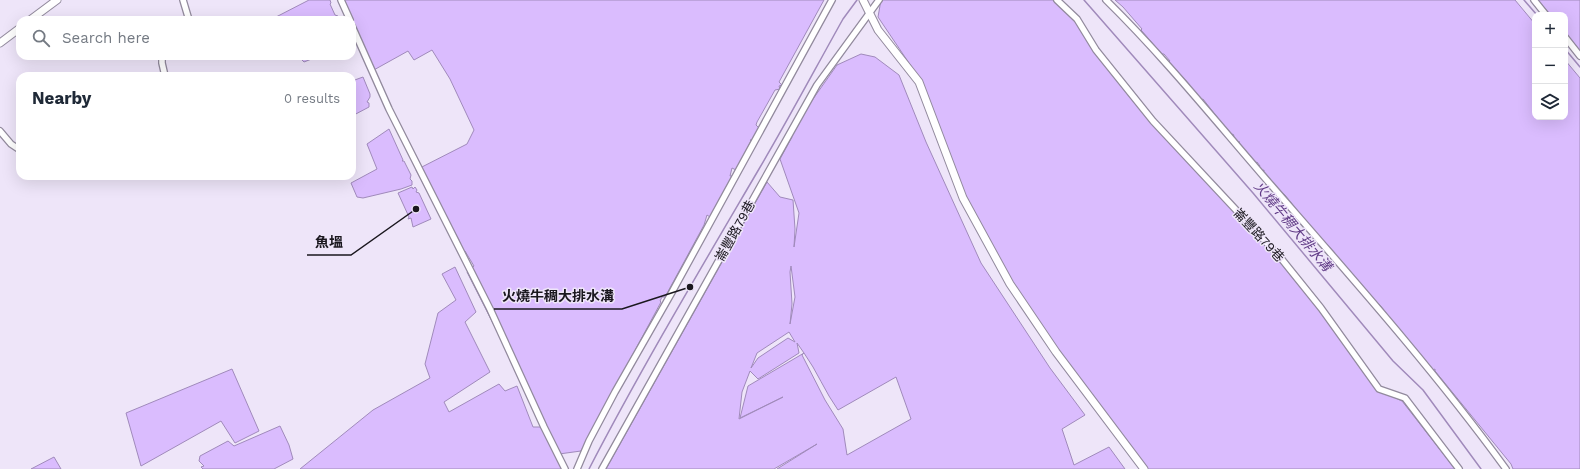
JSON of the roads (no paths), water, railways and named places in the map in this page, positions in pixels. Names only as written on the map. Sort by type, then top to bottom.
[{"type":"street","points":[[35,16],[57,0]]},
{"type":"street","points":[[183,0],[188,16]]},
{"type":"street","points":[[341,0],[348,16]]},
{"type":"street","points":[[576,469],[615,392],[675,287],[832,0]]},
{"type":"street","points":[[863,0],[878,30],[919,82],[963,198],[1010,284],[1056,352],[1144,469]]},
{"type":"street","name":"崙豐路79巷","points":[[602,469],[817,85],[879,0]]},
{"type":"street","name":"崙豐路79巷","points":[[1057,0],[1077,19],[1096,50],[1153,121],[1280,257],[1321,308],[1379,388],[1405,398],[1459,469]]},
{"type":"street","points":[[1106,0],[1148,42],[1379,308],[1471,421],[1506,469]]},
{"type":"street","points":[[1534,0],[1544,12]]},
{"type":"street","points":[[0,43],[16,31]]},
{"type":"street","points":[[356,35],[389,109],[490,309],[565,469]]},
{"type":"street","points":[[1568,42],[1580,56]]},
{"type":"street","points":[[162,60],[164,72]]},
{"type":"street","points":[[0,131],[11,144],[16,147]]},
{"type":"waterway","name":"火燒牛稠大排水溝","points":[[589,469],[672,318],[770,151],[843,19],[857,0]]},
{"type":"waterway","name":"火燒牛稠大排水溝","points":[[1084,0],[1253,193],[1393,361],[1423,390],[1481,469]]},
{"type":"waterway","points":[[1524,0],[1534,12]]},
{"type":"waterway","points":[[1568,53],[1580,67]]},
{"type":"place","name":"魚塭","points":[[416,209]]},
{"type":"place","name":"火燒牛稠大排水溝","points":[[690,287]]}]
